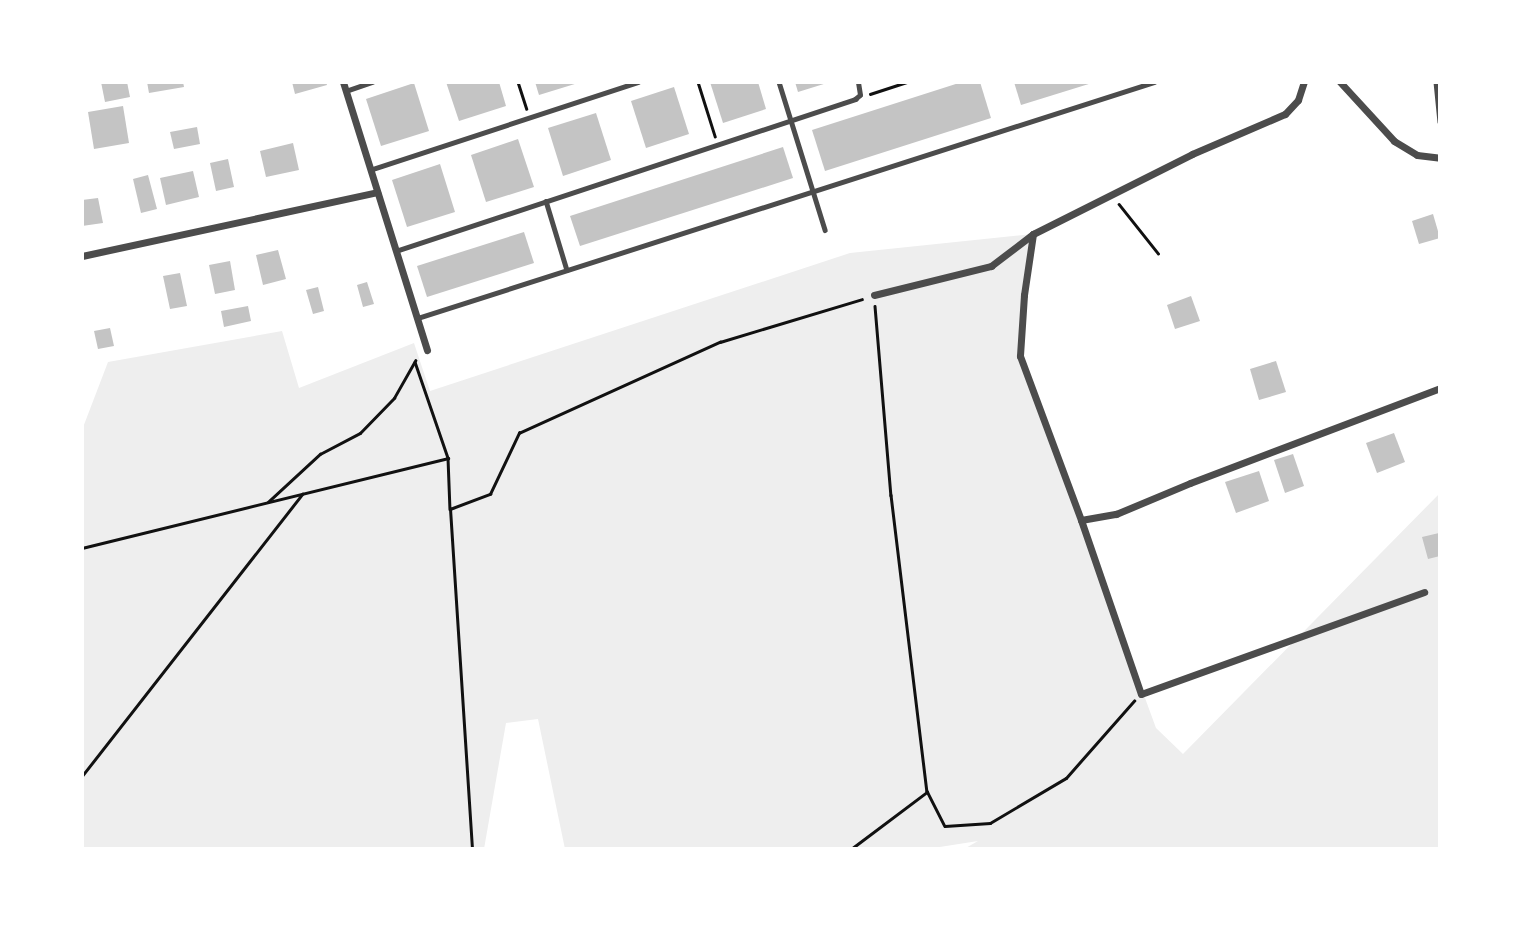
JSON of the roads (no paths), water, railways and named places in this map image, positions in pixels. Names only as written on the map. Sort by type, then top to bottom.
[{"type":"street","points":[[874,295],[990,266],[1033,234],[1192,154],[1285,114],[1298,100],[1304,82]]},
{"type":"street","points":[[1340,82],[1394,141],[1417,155],[1440,158]]},
{"type":"street","points":[[344,86],[429,351]]},
{"type":"street","points":[[82,256],[377,192]]},
{"type":"street","points":[[1033,234],[1024,295],[1020,356],[1081,520],[1141,694],[1424,592]]},
{"type":"street","points":[[1081,520],[1116,514],[1191,482],[1440,388]]},
{"type":"lane","points":[[344,86],[372,82]]},
{"type":"lane","points":[[370,170],[638,82]]},
{"type":"lane","points":[[779,82],[825,230]]},
{"type":"lane","points":[[396,251],[718,145],[860,95],[858,82]]},
{"type":"lane","points":[[417,318],[1154,82]]},
{"type":"lane","points":[[1436,82],[1440,122]]},
{"type":"lane","points":[[546,201],[567,270]]}]
